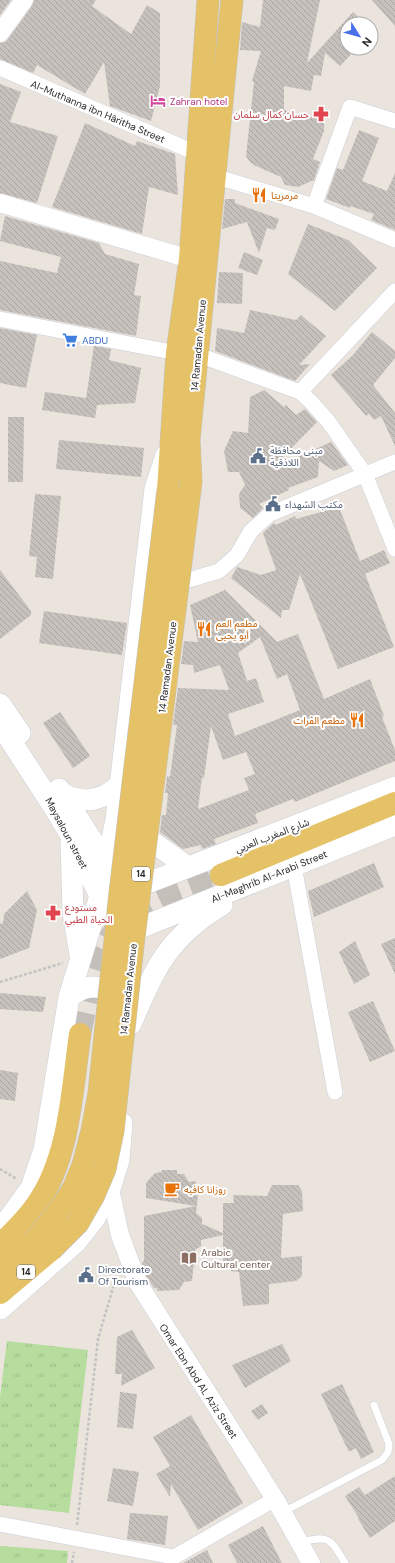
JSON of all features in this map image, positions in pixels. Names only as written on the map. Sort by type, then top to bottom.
[{"type":"main road","name":"14 Ramadan Avenue","points":[[0,1293],[43,1245],[61,1208],[74,1187],[83,1165],[99,1093],[120,894],[168,490],[180,441],[187,354],[190,259],[196,153],[208,0]]},
{"type":"main road","name":"14 Ramadan Avenue","points":[[187,354],[214,176],[232,0]]},
{"type":"main road","name":"14 Ramadan Avenue","points":[[0,1269],[78,1223],[94,1195],[105,1169],[113,1131],[133,945],[192,482],[180,441]]},
{"type":"main road","points":[[0,1309],[76,1242],[95,1218],[110,1189],[119,1160],[131,1024],[142,927],[150,882],[151,841],[199,492],[180,441]]},
{"type":"main road","points":[[0,1229],[31,1188],[44,1150],[69,997],[100,896],[116,820],[122,782],[155,489],[180,441]]},
{"type":"main road","name":"Maysaloun street","points":[[0,704],[114,873],[125,881],[141,884],[150,882]]},
{"type":"main road","name":"Maysaloun street","points":[[0,724],[71,836],[108,913],[118,923],[129,927],[142,927]]},
{"type":"main road","points":[[62,794],[78,800],[95,800],[110,793],[122,782]]},
{"type":"main road","name":"شارع المغرب العربي","points":[[150,882],[395,787]]},
{"type":"main road","points":[[221,875],[395,803]]},
{"type":"main road","name":"Al-Maghrib Al-Arabi Street","points":[[142,927],[395,824]]},
{"type":"main road","points":[[71,836],[73,912],[80,958]]},
{"type":"main road","points":[[151,841],[188,867]]},
{"type":"main road","points":[[131,1024],[149,980],[165,954],[177,939],[208,913],[272,875]]},
{"type":"main road","points":[[69,997],[81,990],[95,987],[109,990],[120,998],[128,1010],[131,1024]]},
{"type":"main road","points":[[0,1245],[37,1204],[53,1176],[67,1128],[80,1034]]},
{"type":"street","points":[[0,32],[24,0]]},
{"type":"street","name":"Al-Muthanna ibn Hâritha Street","points":[[0,68],[196,153]]},
{"type":"street","points":[[314,206],[350,107],[395,121]]},
{"type":"street","points":[[214,176],[314,206],[343,217],[382,236],[395,240]]},
{"type":"street","points":[[0,204],[190,259]]},
{"type":"street","points":[[300,392],[395,291]]},
{"type":"street","points":[[0,319],[187,354],[300,392],[328,421],[365,474],[395,549]]},
{"type":"street","points":[[186,581],[219,571],[238,555],[251,531],[270,514],[395,462]]},
{"type":"street","points":[[294,866],[335,1092]]},
{"type":"street","name":"Omar Ebn Abd AL Aziz Street","points":[[110,1189],[116,1220],[125,1250],[138,1283],[278,1506],[311,1563]]},
{"type":"street","points":[[0,1524],[175,1560],[278,1506]]},
{"type":"lane","points":[[278,1506],[382,1460],[388,1452],[389,1444],[374,1405]]},
{"type":"lane","points":[[299,1542],[316,1538],[325,1538],[333,1543],[345,1563]]},
{"type":"path","points":[[0,982],[80,958]]},
{"type":"path","points":[[72,1563],[98,1339],[125,1250]]},
{"type":"green space","points":[[7,1341],[88,1350],[69,1513],[0,1505],[0,1397]]},
{"type":"green space","points":[[0,1546],[68,1551],[67,1563],[0,1563]]},
{"type":"building","points":[[0,0],[11,0],[0,15]]},
{"type":"building","points":[[34,0],[96,0],[92,6],[131,34],[147,5],[160,13],[160,86],[151,121],[110,106],[104,62],[85,94],[37,65],[33,73],[0,59],[0,43],[5,42],[8,39],[32,6]]},
{"type":"building","points":[[263,0],[320,0],[307,63],[339,28],[339,56],[349,56],[340,66],[325,53],[321,76],[314,75],[311,91],[284,86],[284,110],[315,118],[324,123],[324,131],[313,159],[320,162],[314,180],[298,187],[285,185],[281,177],[256,166],[250,162],[246,156],[254,82],[252,81],[261,51],[240,50],[242,22],[260,27]]},
{"type":"building","points":[[372,0],[395,0],[395,26]]},
{"type":"building","points":[[353,12],[357,16],[349,16]]},
{"type":"building","points":[[0,84],[21,92],[10,122],[58,136],[37,203],[0,193]]},
{"type":"building","points":[[85,123],[135,146],[137,141],[175,154],[178,195],[149,187],[142,234],[52,207]]},
{"type":"building","points":[[359,130],[379,138],[362,181],[387,191],[395,173],[395,230],[371,220],[374,214],[350,206],[350,208],[326,199],[337,168],[343,170]]},
{"type":"building","points":[[225,199],[235,199],[235,203],[279,219],[275,230],[267,228],[259,253],[247,222],[222,229]]},
{"type":"building","points":[[5,216],[99,243],[105,254],[139,264],[134,295],[141,296],[136,336],[0,310],[0,261],[57,273],[61,257],[0,241]]},
{"type":"building","points":[[308,224],[348,240],[377,268],[335,311],[288,274]]},
{"type":"building","points":[[244,252],[263,260],[257,275],[238,268]]},
{"type":"building","points":[[219,272],[243,273],[242,304],[217,303]]},
{"type":"building","points":[[250,310],[296,320],[301,315],[326,336],[299,365],[310,364],[295,381],[215,351],[217,328],[244,333]]},
{"type":"building","points":[[0,328],[37,335],[26,388],[0,383]]},
{"type":"building","points":[[372,332],[395,351],[395,358],[373,385],[395,413],[395,446],[381,416],[374,420],[369,414],[366,416],[331,375],[352,356]]},
{"type":"building","points":[[94,346],[111,349],[109,360],[141,368],[135,403],[97,405],[95,418],[42,410],[45,392],[86,398]]},
{"type":"building","points":[[264,390],[284,407],[286,405],[296,415],[305,409],[317,422],[271,469],[331,442],[348,465],[334,471],[319,461],[318,477],[288,488],[289,490],[259,504],[263,508],[253,518],[240,508],[239,494],[245,485],[239,472],[228,472],[224,451],[233,431],[248,433],[250,397]]},
{"type":"building","points":[[8,417],[24,417],[23,482],[8,482]]},
{"type":"building","points":[[59,440],[144,448],[141,477],[56,469]]},
{"type":"building","points":[[35,494],[61,496],[53,579],[35,577],[37,557],[29,556]]},
{"type":"building","points":[[339,507],[360,561],[384,550],[390,563],[365,574],[394,647],[338,669],[300,574],[289,610],[282,610],[281,618],[231,578],[237,567],[261,575],[276,570],[263,533],[274,523],[276,525],[295,516],[296,519]]},
{"type":"building","points":[[0,570],[31,611],[31,615],[0,639]]},
{"type":"building","points":[[225,590],[277,642],[298,634],[324,699],[370,679],[384,716],[382,717],[395,750],[395,761],[295,802],[293,799],[255,814],[258,823],[214,839],[216,844],[202,849],[201,845],[183,849],[160,832],[162,815],[166,815],[168,793],[165,793],[167,776],[170,777],[177,725],[173,725],[178,688],[229,690],[220,665],[194,673],[193,665],[181,664],[184,641],[198,642],[190,605]],"holes":[[[260,637],[277,679],[287,674],[300,710],[235,736],[228,714],[264,702],[256,678],[247,681],[238,653]],[[211,726],[223,760],[246,752],[255,774],[244,778],[249,790],[198,809]]]},
{"type":"building","points":[[44,611],[127,623],[122,655],[39,643]]},
{"type":"building","points":[[60,712],[90,756],[73,768],[43,723]]},
{"type":"building","points":[[374,863],[384,887],[314,917],[308,891]]},
{"type":"building","points":[[27,891],[37,910],[29,948],[0,959],[0,924],[3,923],[4,914]]},
{"type":"building","points":[[395,938],[395,974],[381,944]]},
{"type":"building","points":[[355,941],[370,975],[354,984],[339,952]]},
{"type":"building","points":[[0,993],[46,997],[43,1012],[0,1009]]},
{"type":"building","points":[[373,1001],[395,1051],[370,1062],[348,1012]]},
{"type":"building","points":[[0,1070],[18,1073],[15,1101],[0,1099]]},
{"type":"building","points":[[162,1170],[177,1170],[177,1174],[184,1174],[189,1182],[196,1181],[195,1195],[198,1195],[196,1213],[202,1218],[202,1224],[223,1233],[223,1203],[234,1203],[233,1195],[267,1196],[272,1185],[298,1185],[302,1191],[303,1211],[283,1214],[281,1258],[302,1256],[302,1276],[296,1281],[269,1284],[269,1304],[243,1306],[239,1272],[231,1271],[230,1261],[223,1262],[223,1235],[201,1240],[201,1246],[195,1250],[192,1281],[184,1282],[179,1290],[157,1291],[157,1288],[154,1288],[147,1278],[142,1264],[144,1261],[144,1216],[196,1206],[146,1198],[146,1183],[155,1173],[162,1172]]},
{"type":"building","points":[[132,1330],[155,1368],[121,1386],[122,1374],[115,1374],[117,1337]]},
{"type":"building","points":[[282,1344],[291,1361],[245,1388],[232,1365]]},
{"type":"building","points":[[342,1384],[374,1452],[361,1459],[356,1448],[349,1452],[321,1394]]},
{"type":"building","points":[[120,1392],[137,1394],[133,1429],[117,1427]]},
{"type":"building","points":[[262,1404],[268,1413],[258,1420],[251,1411]]},
{"type":"building","points":[[191,1415],[243,1503],[198,1530],[171,1484],[170,1497],[156,1474],[170,1466],[153,1437]]},
{"type":"building","points":[[113,1468],[139,1472],[133,1506],[107,1501]]},
{"type":"building","points":[[395,1476],[395,1521],[370,1538],[345,1496],[359,1487],[365,1495]]},
{"type":"building","points":[[130,1513],[168,1516],[165,1545],[127,1539]]},
{"type":"building","points":[[263,1526],[282,1563],[237,1563],[228,1545]]},
{"type":"building","points":[[207,1550],[213,1563],[183,1563]]},
{"type":"tunnel","points":[[80,1034],[94,973],[101,953],[110,937],[122,923],[136,912],[152,903],[221,875]]},
{"type":"place","name":"Zahran hotel","points":[[158,101]]},
{"type":"place","name":"حسان كمال سلمان","points":[[321,114]]},
{"type":"place","name":"مرمريتا","points":[[259,195]]},
{"type":"place","name":"ABDU","points":[[70,340]]},
{"type":"place","name":"مبنى محافظة اللاذقية","points":[[258,456]]},
{"type":"place","name":"مكتب الشهداء","points":[[273,504]]},
{"type":"place","name":"مطعم العم أبو يحيى","points":[[204,629]]},
{"type":"place","name":"مطعم الفرات","points":[[357,720]]},
{"type":"place","name":"مستودع الحياة الطبي","points":[[53,913]]},
{"type":"place","name":"روزانا كافيه","points":[[172,1189]]},
{"type":"place","name":"Arabic Cultural center","points":[[189,1258]]},
{"type":"place","name":"Directorate Of Tourism","points":[[86,1275]]}]
